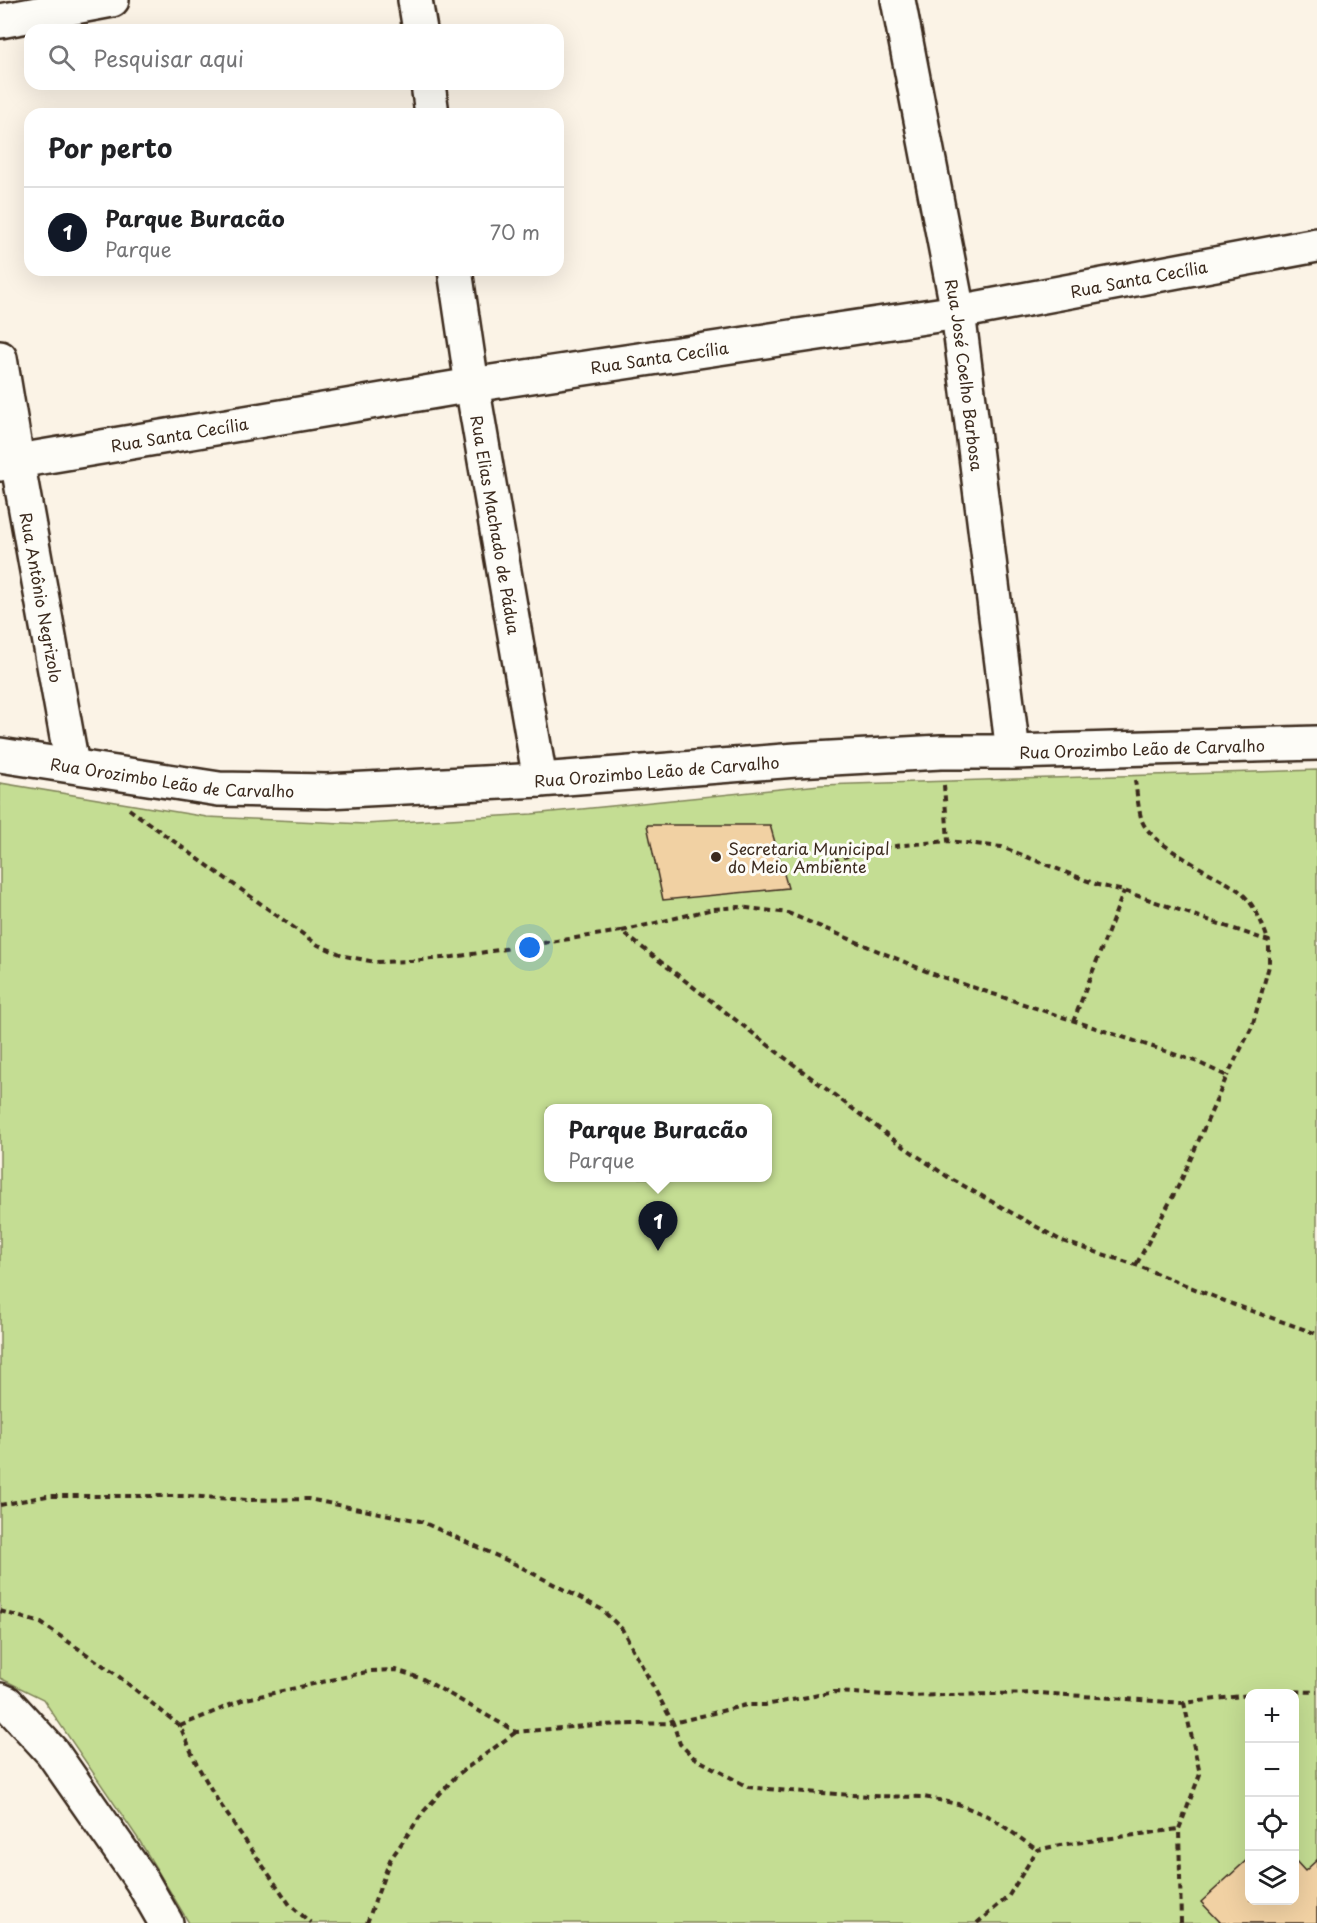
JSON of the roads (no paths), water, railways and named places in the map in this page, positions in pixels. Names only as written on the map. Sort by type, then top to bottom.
[{"type":"street","points":[[0,21],[112,0]]},
{"type":"street","points":[[415,0],[419,24]]},
{"type":"street","name":"Rua José Coelho Barbosa","points":[[898,0],[958,312],[1013,753]]},
{"type":"street","points":[[429,90],[431,108]]},
{"type":"street","name":"Rua Santa Cecília","points":[[8,462],[472,385],[958,312],[1317,245]]},
{"type":"street","name":"Rua Elias Machado de Pádua","points":[[456,276],[472,385],[540,780]]},
{"type":"street","name":"Rua Antônio Negrizolo","points":[[0,358],[8,462],[72,765]]},
{"type":"street","name":"Rua Orozimbo Leão de Carvalho","points":[[0,755],[219,789],[327,791],[540,780],[796,760],[941,752],[1013,753],[1317,742]]},
{"type":"street","points":[[0,1700],[7,1703],[52,1752],[142,1881],[166,1923]]},
{"type":"place","name":"Secretaria Municipal do Meio Ambiente","points":[[716,857]]},
{"type":"place","name":"Parque Buracão","points":[[658,1251]]}]
